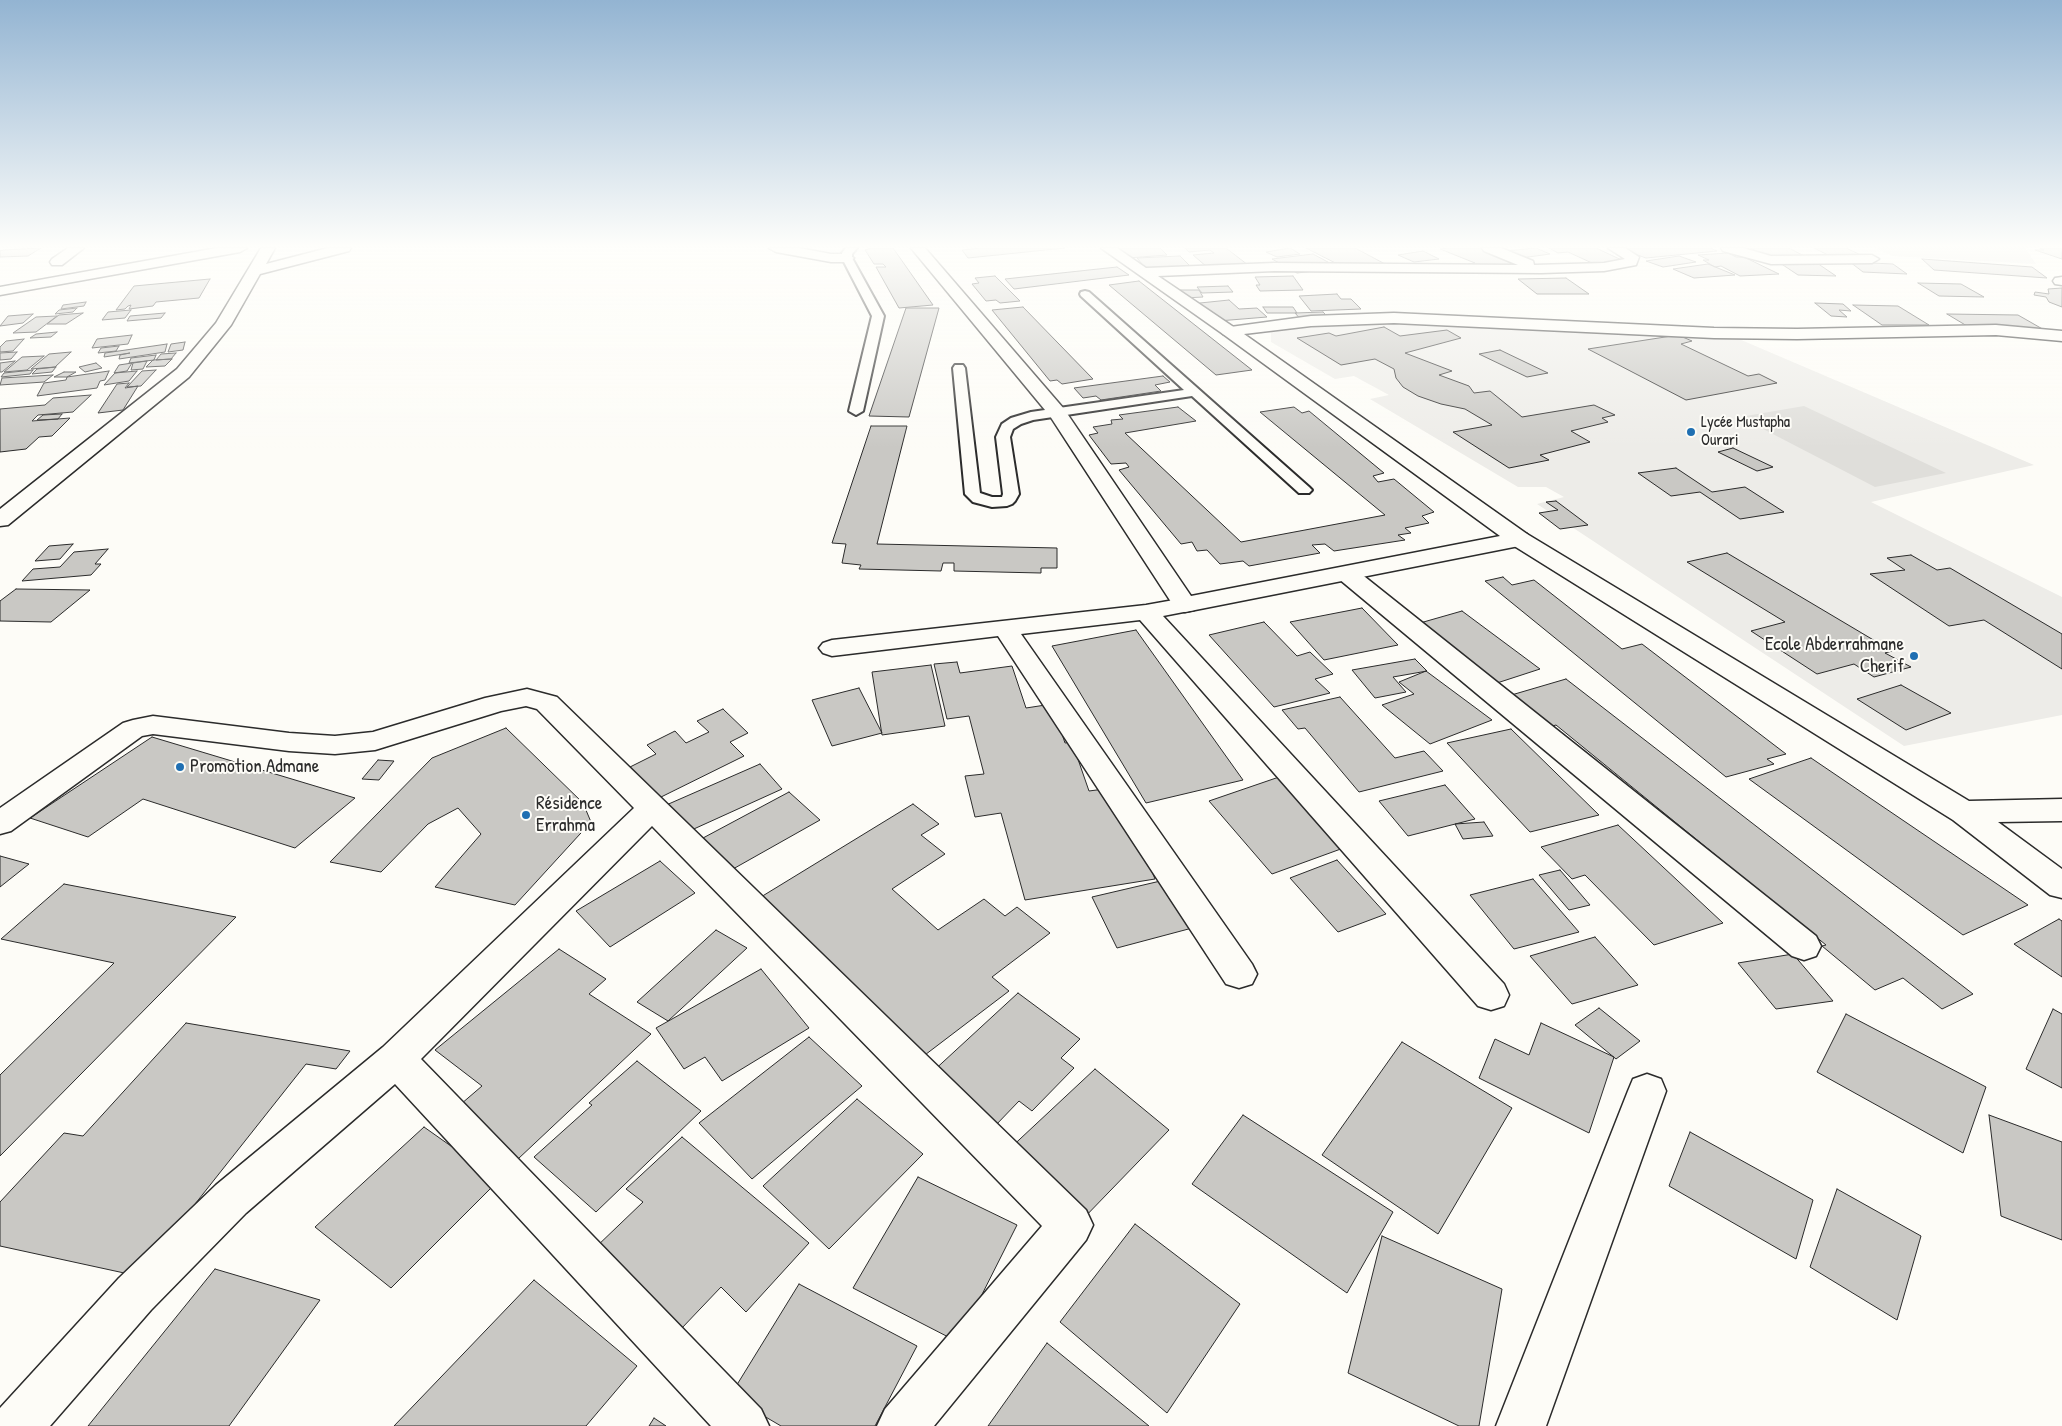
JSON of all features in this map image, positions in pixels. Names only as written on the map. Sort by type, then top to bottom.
[{"type":"main road","points":[[0,520],[183,373],[223,325],[229,315]]},
{"type":"main road","points":[[974,315],[1058,413],[1185,605]]},
{"type":"main road","points":[[1206,315],[1519,539],[1964,812],[2062,886]]},
{"type":"main road","points":[[1230,331],[1311,322],[1394,318],[1714,333],[1797,334],[1996,330],[2062,336]]},
{"type":"main road","points":[[832,648],[1146,612],[1519,539]]},
{"type":"main road","points":[[1347,574],[1804,946]]},
{"type":"main road","points":[[1146,612],[1491,995]]},
{"type":"main road","points":[[1005,628],[1239,974]]},
{"type":"main road","points":[[0,823],[133,729],[153,725],[289,742],[335,745],[376,741],[495,704],[527,697],[547,703],[1071,1225],[902,1426]]},
{"type":"main road","points":[[17,1426],[135,1294],[232,1199],[396,1059],[652,808]]},
{"type":"main road","points":[[1964,812],[2062,810]]},
{"type":"main road","points":[[396,1059],[744,1426]]},
{"type":"main road","points":[[1521,1426],[1647,1091]]},
{"type":"lane","points":[[856,411],[877,315]]},
{"type":"lane","points":[[1108,315],[1304,490]]},
{"type":"lane","points":[[959,368],[974,494],[978,499],[992,502],[1007,500],[1011,494],[1003,437],[1007,427],[1031,416],[1194,392]]},
{"type":"shaded area","points":[[1375,322],[1739,339],[2034,465],[1871,502],[2062,597],[2062,715],[1904,746],[1537,504],[1564,497],[1546,487],[1518,487],[1370,399],[1389,395],[1354,376],[1335,379],[1271,342],[1271,331]]},
{"type":"shaded area","points":[[1804,406],[1946,473],[1875,487],[1740,417]]},
{"type":"building","points":[[32,315],[23,323],[0,326],[8,316]]},
{"type":"building","points":[[59,315],[81,315],[66,324],[47,324]]},
{"type":"building","points":[[106,315],[128,315],[125,318],[102,320]]},
{"type":"building","points":[[164,315],[161,318],[127,321],[130,316]]},
{"type":"building","points":[[904,315],[937,315],[909,417],[869,416]]},
{"type":"building","points":[[996,315],[1030,315],[1093,379],[1062,384],[1057,380],[1050,381]]},
{"type":"building","points":[[1144,315],[1182,315],[1252,370],[1216,375]]},
{"type":"building","points":[[1212,315],[1264,315],[1267,317],[1218,321]]},
{"type":"building","points":[[1296,315],[1326,315],[1331,320],[1302,321]]},
{"type":"building","points":[[1829,315],[1844,315],[1847,317]]},
{"type":"building","points":[[1867,315],[1912,315],[1929,325],[1882,325]]},
{"type":"building","points":[[1948,315],[2018,315],[2046,331],[1967,326]]},
{"type":"building","points":[[57,316],[36,332],[13,333],[36,317]]},
{"type":"building","points":[[1384,327],[1400,336],[1447,330],[1461,338],[1405,353],[1452,371],[1439,375],[1469,386],[1474,393],[1490,391],[1522,417],[1594,405],[1615,415],[1602,418],[1608,422],[1571,431],[1590,442],[1540,455],[1549,460],[1509,468],[1453,432],[1492,425],[1465,409],[1441,404],[1418,396],[1403,387],[1396,378],[1394,369],[1375,359],[1341,365],[1297,338],[1329,333],[1336,336]]},
{"type":"building","points":[[57,332],[51,337],[30,338],[36,334]]},
{"type":"building","points":[[132,335],[128,344],[92,348],[97,339]]},
{"type":"building","points":[[1678,335],[1692,341],[1681,344],[1748,376],[1759,374],[1777,383],[1686,400],[1588,349]]},
{"type":"building","points":[[24,339],[13,351],[0,352],[0,347],[6,341]]},
{"type":"building","points":[[185,342],[183,350],[168,352],[171,344]]},
{"type":"building","points":[[167,344],[165,352],[119,359],[120,355],[130,353],[104,357],[105,353]]},
{"type":"building","points":[[119,346],[116,351],[98,353],[101,348]]},
{"type":"building","points":[[1500,350],[1548,373],[1527,377],[1479,354]]},
{"type":"building","points":[[17,352],[11,359],[0,360],[0,353]]},
{"type":"building","points":[[71,352],[55,367],[31,369],[49,354]]},
{"type":"building","points":[[176,353],[171,359],[156,360],[161,354]]},
{"type":"building","points":[[156,355],[154,360],[129,363],[131,358]]},
{"type":"building","points":[[44,356],[27,370],[4,372],[22,357]]},
{"type":"building","points":[[172,359],[165,366],[146,367],[153,360]]},
{"type":"building","points":[[15,361],[2,372],[0,372],[0,363]]},
{"type":"building","points":[[147,361],[143,369],[131,370],[133,363]]},
{"type":"building","points":[[96,363],[102,368],[85,372],[79,367]]},
{"type":"building","points":[[132,363],[127,371],[114,373],[119,365]]},
{"type":"building","points":[[56,367],[52,372],[32,374],[37,369]]},
{"type":"building","points":[[33,370],[30,374],[1,377],[4,373]]},
{"type":"building","points":[[156,370],[141,386],[127,387],[142,371]]},
{"type":"building","points":[[109,371],[105,380],[100,381],[97,388],[37,396],[44,383],[66,380],[67,377]]},
{"type":"building","points":[[137,371],[129,381],[104,385],[115,373]]},
{"type":"building","points":[[64,372],[76,372],[67,377],[54,377]]},
{"type":"building","points":[[53,375],[44,382],[0,385],[2,378]]},
{"type":"building","points":[[1163,376],[1170,382],[1155,385],[1161,391],[1101,400],[1096,396],[1083,398],[1074,388]]},
{"type":"building","points":[[129,383],[125,388],[138,386],[123,410],[98,413],[117,384]]},
{"type":"building","points":[[91,395],[73,412],[38,415],[32,421],[70,418],[52,436],[39,437],[26,449],[0,452],[0,409],[45,405],[53,398]]},
{"type":"building","points":[[1178,407],[1196,421],[1125,433],[1241,542],[1385,515],[1260,412],[1294,407],[1302,413],[1309,411],[1384,473],[1373,476],[1378,482],[1394,479],[1434,512],[1422,516],[1429,523],[1405,528],[1411,533],[1398,535],[1405,540],[1334,551],[1325,544],[1312,545],[1320,553],[1249,566],[1243,561],[1220,564],[1207,550],[1197,551],[1192,542],[1181,544],[1119,470],[1129,467],[1126,463],[1111,464],[1089,435],[1098,433],[1093,427],[1112,424],[1111,420],[1123,419],[1119,415]]},
{"type":"building","points":[[62,414],[58,419],[37,420],[43,415]]},
{"type":"building","points":[[871,426],[907,426],[877,544],[1057,548],[1057,568],[1041,568],[1041,573],[954,571],[954,563],[943,563],[941,571],[859,569],[861,565],[842,563],[846,544],[832,543]]},
{"type":"building","points":[[1733,448],[1773,467],[1757,471],[1718,452]]},
{"type":"building","points":[[1676,468],[1712,492],[1745,487],[1784,512],[1740,519],[1700,492],[1671,496],[1638,473]]},
{"type":"building","points":[[1556,501],[1588,525],[1560,529],[1539,513],[1558,510],[1546,502]]},
{"type":"building","points":[[73,544],[60,559],[35,561],[49,546]]},
{"type":"building","points":[[108,549],[95,564],[101,564],[91,575],[22,581],[33,569],[60,567],[74,552]]},
{"type":"building","points":[[1727,553],[1892,651],[1885,653],[1911,667],[1874,677],[1854,664],[1817,674],[1751,631],[1785,622],[1687,562]]},
{"type":"building","points":[[1911,555],[1937,570],[1950,568],[2062,634],[2062,669],[1984,620],[1949,626],[1870,574],[1905,570],[1887,558]]},
{"type":"building","points":[[1503,577],[1512,585],[1534,580],[1622,649],[1642,644],[1786,754],[1767,759],[1774,764],[1726,777],[1485,581]]},
{"type":"building","points":[[16,589],[90,590],[51,622],[0,621],[0,601]]},
{"type":"building","points":[[1362,608],[1398,645],[1324,660],[1290,622]]},
{"type":"building","points":[[1462,611],[1540,669],[1497,683],[1420,623]]},
{"type":"building","points":[[1264,622],[1297,656],[1310,652],[1333,674],[1315,679],[1330,693],[1274,707],[1209,635]]},
{"type":"building","points":[[1136,630],[1243,780],[1146,803],[1052,646]]},
{"type":"building","points":[[1415,659],[1427,671],[1393,677],[1406,692],[1375,698],[1352,670]]},
{"type":"building","points":[[957,662],[960,673],[1012,666],[1026,708],[1052,704],[1065,743],[1072,742],[1089,791],[1119,787],[1155,879],[1025,900],[1001,813],[975,817],[965,776],[984,774],[969,716],[947,719],[934,664]]},
{"type":"building","points":[[931,665],[945,726],[882,735],[872,672]]},
{"type":"building","points":[[1426,671],[1492,720],[1430,744],[1382,705],[1414,694],[1399,682]]},
{"type":"building","points":[[1566,679],[1973,994],[1942,1009],[1903,978],[1875,990],[1822,946],[1826,945],[1556,725],[1546,728],[1508,696]]},
{"type":"building","points":[[1901,685],[1951,713],[1906,730],[1857,699]]},
{"type":"building","points":[[859,688],[882,733],[832,746],[812,700]]},
{"type":"building","points":[[1340,697],[1395,758],[1424,751],[1443,771],[1359,792],[1305,728],[1298,729],[1282,710]]},
{"type":"building","points":[[723,709],[748,733],[730,742],[744,756],[655,800],[626,769],[656,754],[647,745],[675,731],[686,743],[709,732],[697,721]]},
{"type":"building","name":"Résidence Errahma","points":[[506,728],[583,803],[591,822],[515,905],[435,887],[481,834],[458,808],[428,824],[381,872],[330,862],[432,758]]},
{"type":"building","points":[[1511,729],[1599,815],[1530,832],[1447,743]]},
{"type":"building","name":"Promotion Admane","points":[[152,737],[355,798],[295,848],[143,799],[88,837],[30,818]]},
{"type":"building","points":[[1811,758],[2028,905],[1963,935],[1749,779]]},
{"type":"building","points":[[378,760],[394,761],[379,780],[362,779]]},
{"type":"building","points":[[760,764],[782,789],[685,833],[664,806]]},
{"type":"building","points":[[1282,776],[1349,846],[1272,874],[1209,801]]},
{"type":"building","points":[[1445,785],[1475,819],[1408,836],[1379,801]]},
{"type":"building","points":[[789,792],[820,820],[733,869],[703,838]]},
{"type":"building","points":[[913,804],[939,824],[921,835],[945,854],[892,889],[938,930],[984,899],[1005,916],[1017,907],[1050,933],[992,977],[1009,991],[917,1061],[756,900]]},
{"type":"building","points":[[1484,822],[1493,836],[1463,839],[1455,824]]},
{"type":"building","points":[[1618,825],[1723,923],[1654,945],[1585,875],[1572,879],[1541,847]]},
{"type":"building","points":[[0,856],[29,864],[0,887]]},
{"type":"building","points":[[1337,860],[1386,914],[1338,932],[1290,878]]},
{"type":"building","points":[[660,861],[695,893],[610,947],[576,911]]},
{"type":"building","points":[[1560,870],[1590,905],[1569,910],[1539,875]]},
{"type":"building","points":[[1169,879],[1196,927],[1117,948],[1092,897]]},
{"type":"building","points":[[1533,879],[1579,932],[1514,949],[1470,895]]},
{"type":"building","points":[[64,884],[236,917],[0,1156],[0,1075],[114,963],[1,939]]},
{"type":"building","points":[[2059,919],[2062,921],[2062,977],[2014,944]]},
{"type":"building","points":[[716,930],[747,948],[668,1021],[637,1002]]},
{"type":"building","points":[[1595,937],[1638,985],[1572,1004],[1530,956]]},
{"type":"building","points":[[559,949],[606,979],[589,994],[651,1034],[518,1159],[454,1110],[482,1086],[435,1050]]},
{"type":"building","points":[[1793,954],[1833,1001],[1776,1009],[1738,963]]},
{"type":"building","points":[[761,969],[809,1028],[722,1081],[705,1057],[684,1069],[656,1028]]},
{"type":"building","points":[[1018,993],[1080,1039],[1061,1058],[1074,1068],[1032,1111],[1019,1101],[994,1127],[930,1074]]},
{"type":"building","points":[[1599,1008],[1640,1041],[1616,1059],[1575,1025]]},
{"type":"building","points":[[2053,1009],[2062,1014],[2062,1088],[2026,1069]]},
{"type":"building","points":[[1846,1014],[1986,1087],[1963,1153],[1817,1072]]},
{"type":"building","points":[[186,1023],[350,1051],[336,1069],[306,1064],[138,1276],[0,1246],[0,1202],[64,1133],[83,1136]]},
{"type":"building","points":[[1541,1023],[1614,1057],[1589,1133],[1479,1078],[1495,1039],[1529,1055]]},
{"type":"building","points":[[809,1037],[862,1086],[752,1179],[699,1123]]},
{"type":"building","points":[[1402,1042],[1512,1108],[1438,1234],[1322,1155]]},
{"type":"building","points":[[637,1061],[701,1111],[596,1212],[534,1157],[592,1105],[589,1103]]},
{"type":"building","points":[[1095,1069],[1169,1130],[1079,1223],[1005,1153]]},
{"type":"building","points":[[857,1099],[923,1154],[829,1249],[763,1186]]},
{"type":"building","points":[[1243,1115],[1393,1212],[1347,1293],[1192,1184]]},
{"type":"building","points":[[1989,1115],[2062,1142],[2062,1240],[2001,1216]]},
{"type":"building","points":[[424,1127],[499,1180],[391,1288],[315,1227]]},
{"type":"building","points":[[1690,1132],[1813,1200],[1796,1259],[1669,1186]]},
{"type":"building","points":[[682,1137],[809,1243],[746,1312],[721,1287],[681,1329],[595,1248],[643,1202],[626,1189]]},
{"type":"building","points":[[918,1177],[1017,1225],[958,1342],[853,1288]]},
{"type":"building","points":[[1837,1189],[1921,1236],[1897,1320],[1810,1267]]},
{"type":"building","points":[[1135,1224],[1240,1304],[1167,1413],[1060,1322]]},
{"type":"building","points":[[1382,1236],[1502,1289],[1479,1426],[1459,1426],[1348,1373]]},
{"type":"building","points":[[215,1269],[320,1300],[229,1426],[88,1426]]},
{"type":"building","points":[[534,1280],[637,1366],[586,1426],[394,1426]]},
{"type":"building","points":[[799,1284],[917,1346],[875,1426],[781,1426],[730,1396]]},
{"type":"building","points":[[1047,1343],[1149,1426],[988,1426]]},
{"type":"building","points":[[654,1418],[666,1426],[649,1426]]},
{"type":"place","name":"Lycée Mustapha Ourari","points":[[1691,432]]},
{"type":"place","name":"Ecole Abderrahmane Cherif","points":[[1914,656]]},
{"type":"place","name":"Promotion Admane","points":[[180,767]]},
{"type":"place","name":"Résidence Errahma","points":[[526,815]]}]
